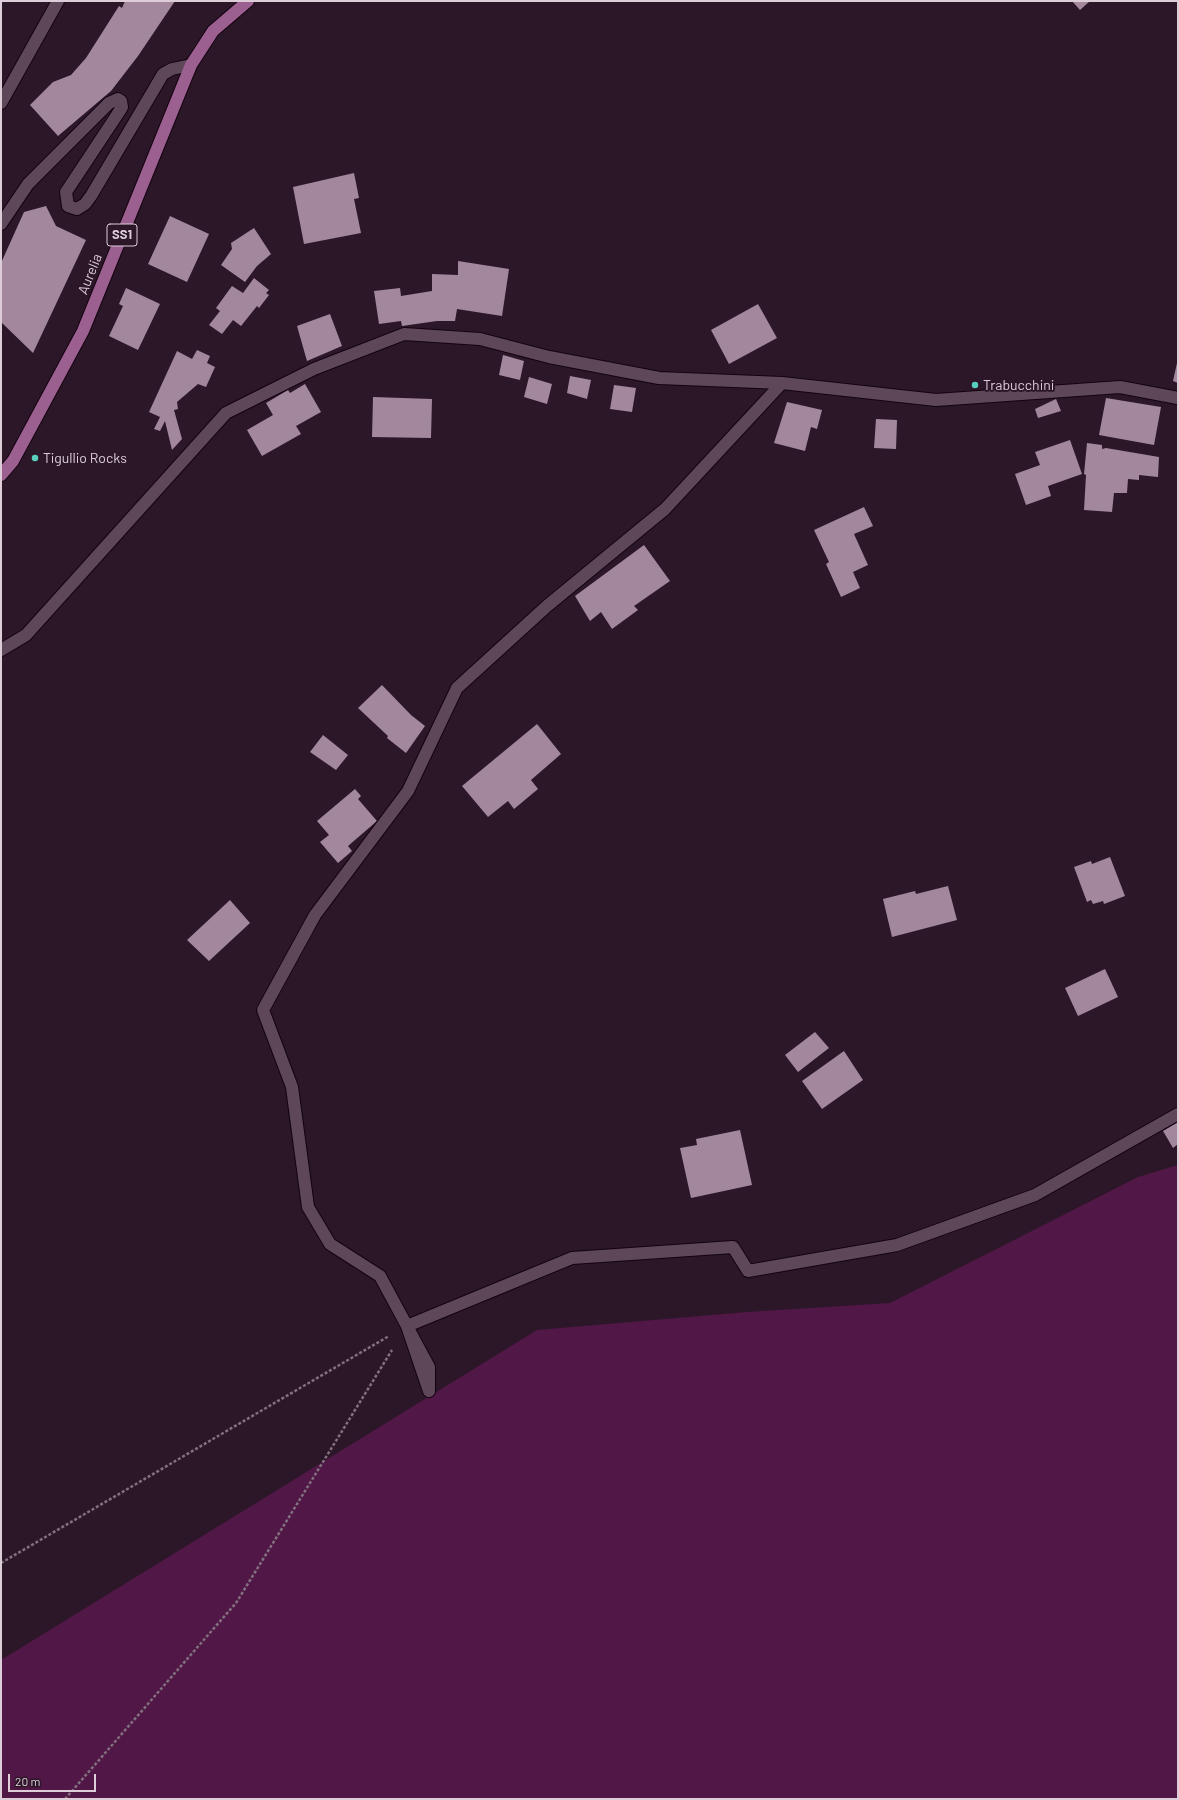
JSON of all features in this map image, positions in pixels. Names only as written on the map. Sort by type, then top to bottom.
[{"type":"main road","name":"Aurelia","points":[[1,475],[13,461],[83,331],[191,65],[213,32],[248,1]]},
{"type":"street","points":[[1,103],[58,1]]},
{"type":"street","points":[[1,224],[28,184],[109,103],[118,99],[122,106],[117,115],[66,192],[68,206],[77,209],[85,204],[163,74],[172,69],[191,65]]},
{"type":"street","points":[[1,650],[26,635],[226,412],[314,369],[404,334],[480,339],[549,357],[659,378],[782,383],[936,400],[1120,387],[1178,398]]},
{"type":"street","points":[[782,383],[665,509],[547,606],[457,688],[408,791],[314,915],[263,1010],[292,1086],[308,1207],[330,1244],[380,1276],[407,1326],[572,1258],[733,1247],[748,1272],[897,1245],[1035,1195],[1178,1114]]},
{"type":"path","points":[[1,1563],[407,1326]]},
{"type":"path","points":[[65,1799],[236,1603],[407,1326]]},
{"type":"shaded area","points":[[1178,1165],[1178,1799],[1,1799],[1,1660],[537,1330],[747,1312],[890,1303],[1138,1177]]},
{"type":"building","points":[[125,1],[175,1],[138,56],[111,91],[58,136],[30,105],[53,82],[71,75],[86,58],[119,6],[122,8]]},
{"type":"building","points":[[1072,1],[1090,1],[1080,10]]},
{"type":"building","points":[[354,173],[359,198],[354,199],[361,233],[304,244],[293,187]]},
{"type":"building","points":[[46,206],[56,226],[86,240],[33,353],[1,322],[1,263],[24,212]]},
{"type":"building","points":[[170,216],[209,234],[187,282],[148,264]]},
{"type":"building","points":[[254,228],[271,254],[257,266],[245,282],[221,265],[232,249],[231,243]]},
{"type":"building","points":[[458,261],[509,269],[502,316],[457,309],[455,321],[437,321],[402,326],[401,321],[379,324],[374,291],[400,288],[401,296],[432,291],[432,274],[458,275]]},
{"type":"building","points":[[254,278],[269,290],[266,293],[269,295],[259,308],[257,306],[241,326],[233,320],[222,334],[209,325],[220,311],[216,308],[232,286],[243,293]]},
{"type":"building","points":[[126,288],[160,304],[138,350],[109,336],[123,306],[119,304]]},
{"type":"building","points":[[758,304],[777,338],[729,364],[711,330]]},
{"type":"building","points":[[330,314],[342,346],[307,361],[297,326]]},
{"type":"building","points":[[197,350],[210,356],[207,363],[215,367],[206,387],[198,384],[177,402],[178,409],[174,410],[182,439],[172,450],[165,421],[160,431],[154,429],[160,417],[149,412],[177,351],[192,359]]},
{"type":"building","points":[[503,355],[524,361],[520,380],[499,375]]},
{"type":"building","points":[[1178,363],[1178,383],[1173,381]]},
{"type":"building","points":[[570,376],[591,380],[587,399],[567,393]]},
{"type":"building","points":[[529,377],[552,384],[547,404],[524,397]]},
{"type":"building","points":[[305,384],[321,412],[296,426],[301,434],[262,456],[247,430],[273,415],[266,403],[288,390],[290,393]]},
{"type":"building","points":[[614,385],[636,388],[632,412],[610,409]]},
{"type":"building","points":[[373,397],[432,399],[431,438],[372,437]]},
{"type":"building","points":[[1106,398],[1161,407],[1154,445],[1099,435]]},
{"type":"building","points":[[1056,399],[1061,411],[1038,418],[1035,409]]},
{"type":"building","points":[[787,402],[822,410],[817,429],[811,427],[805,451],[774,443]]},
{"type":"building","points":[[876,419],[897,420],[896,449],[874,448]]},
{"type":"building","points":[[1070,440],[1082,474],[1048,486],[1051,496],[1026,505],[1015,474],[1040,465],[1035,452]]},
{"type":"building","points":[[1087,443],[1102,445],[1102,449],[1106,448],[1159,457],[1158,477],[1139,475],[1139,480],[1128,479],[1127,493],[1114,493],[1112,512],[1084,510],[1086,475],[1084,474]]},
{"type":"building","points":[[864,507],[873,526],[854,534],[868,565],[853,572],[860,588],[841,597],[826,564],[829,562],[814,530]]},
{"type":"building","points":[[644,545],[670,581],[634,606],[638,610],[612,629],[601,612],[590,621],[575,596]]},
{"type":"building","points":[[382,685],[411,715],[425,726],[406,753],[387,738],[388,736],[358,708]]},
{"type":"building","points":[[537,724],[561,754],[531,780],[538,789],[514,809],[508,801],[488,817],[462,786]]},
{"type":"building","points":[[323,735],[348,755],[336,770],[310,752]]},
{"type":"building","points":[[355,789],[361,796],[358,799],[377,821],[348,846],[352,851],[338,863],[320,842],[329,835],[317,821]]},
{"type":"building","points":[[1110,857],[1125,896],[1104,904],[1103,901],[1093,904],[1091,900],[1087,902],[1074,867],[1091,861],[1092,864]]},
{"type":"building","points":[[948,886],[957,920],[892,937],[883,899],[915,891],[916,894]]},
{"type":"building","points":[[230,900],[250,923],[209,961],[187,940]]},
{"type":"building","points":[[1105,969],[1118,997],[1078,1016],[1065,988]]},
{"type":"building","points":[[815,1032],[829,1048],[798,1072],[785,1055]]},
{"type":"building","points":[[844,1051],[863,1080],[822,1109],[802,1081]]},
{"type":"building","points":[[1178,1122],[1178,1144],[1173,1148],[1163,1131]]},
{"type":"building","points":[[740,1130],[752,1185],[691,1198],[680,1148],[697,1145],[696,1139]]},
{"type":"place","name":"Trabucchini","points":[[975,385]]},
{"type":"place","name":"Tigullio Rocks","points":[[35,458]]}]
